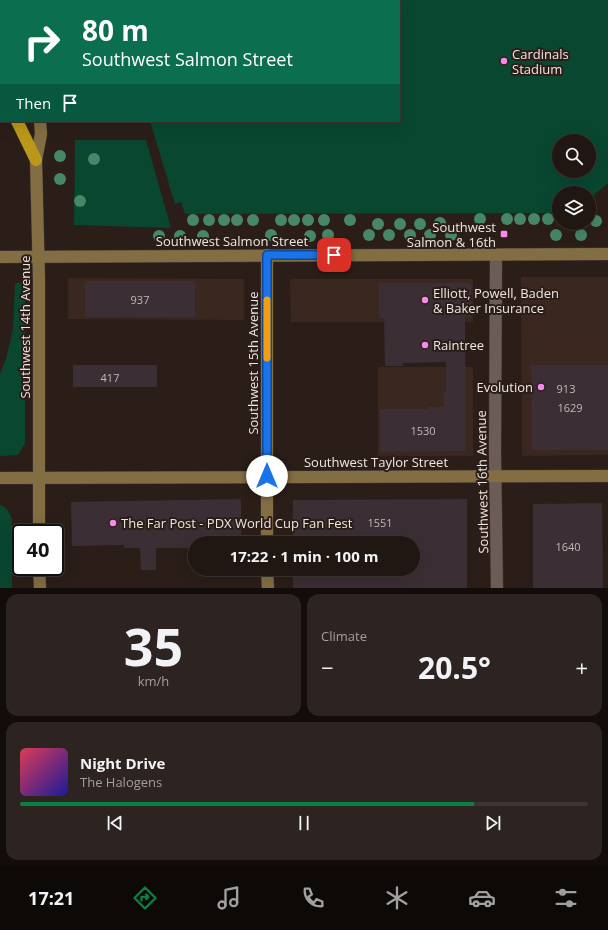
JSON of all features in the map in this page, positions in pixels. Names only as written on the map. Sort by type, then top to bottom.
[{"type":"highway","points":[[17,122],[36,160]]},
{"type":"street","name":"Southwest 14th Avenue","points":[[39,524],[39,256],[36,160],[41,134],[40,122]]},
{"type":"street","name":"Southwest Salmon Street","points":[[0,257],[608,254]]},
{"type":"street","name":"Southwest 15th Avenue","points":[[267,255],[267,536]]},
{"type":"street","name":"Southwest 16th Avenue","points":[[496,255],[495,476],[497,588]]},
{"type":"street","name":"Southwest Taylor Street","points":[[0,478],[608,476]]},
{"type":"street","points":[[39,576],[40,588]]},
{"type":"street","points":[[268,576],[268,588]]},
{"type":"shaded area","points":[[521,277],[608,277],[608,455],[522,456]]},
{"type":"shaded area","points":[[68,278],[244,279],[244,320],[68,319]]},
{"type":"shaded area","points":[[290,279],[473,279],[473,322],[291,322]]},
{"type":"shaded area","points":[[378,367],[473,367],[473,456],[378,456]]},
{"type":"green space","name":"Cardinals Stadium","points":[[400,0],[608,0],[608,183],[596,193],[596,186],[552,186],[552,213],[185,214],[181,202],[175,204],[150,122],[400,122]]},
{"type":"green space","points":[[75,140],[146,140],[171,228],[74,225]]},
{"type":"green space","points":[[15,283],[22,283],[25,288],[25,443],[18,455],[0,456],[0,374],[6,359],[13,329]]},
{"type":"green space","points":[[0,505],[5,507],[12,520],[12,588],[0,588]]},
{"type":"building","points":[[85,281],[195,281],[195,317],[85,317]]},
{"type":"building","points":[[379,283],[471,283],[471,317],[465,317],[466,451],[380,452],[380,409],[428,409],[428,407],[444,407],[444,392],[446,392],[446,362],[403,363],[403,366],[385,366],[384,318],[379,318]]},
{"type":"building","points":[[73,365],[157,365],[157,387],[73,387]]},
{"type":"building","points":[[531,365],[608,365],[608,450],[532,450]]},
{"type":"building","points":[[241,499],[241,536],[188,536],[188,548],[156,548],[156,570],[141,570],[140,548],[124,548],[124,545],[72,546],[71,502]]},
{"type":"building","points":[[467,499],[467,588],[293,588],[293,576],[420,576],[420,536],[293,536],[293,500]]},
{"type":"building","points":[[602,503],[603,588],[533,588],[533,504]]},
{"type":"slow traffic","points":[[267,300],[267,358]]},
{"type":"place","name":"Cardinals Stadium","points":[[504,61]]},
{"type":"place","name":"Southwest Salmon & 16th","points":[[504,234]]},
{"type":"place","name":"Elliott, Powell, Baden & Baker Insurance","points":[[425,300]]},
{"type":"place","name":"Raintree","points":[[425,345]]},
{"type":"place","name":"Evolution","points":[[541,387]]},
{"type":"place","name":"The Far Post - PDX World Cup Fan Fest","points":[[113,523]]},
{"type":"route","points":[[267,476],[267,255],[334,255]]}]
